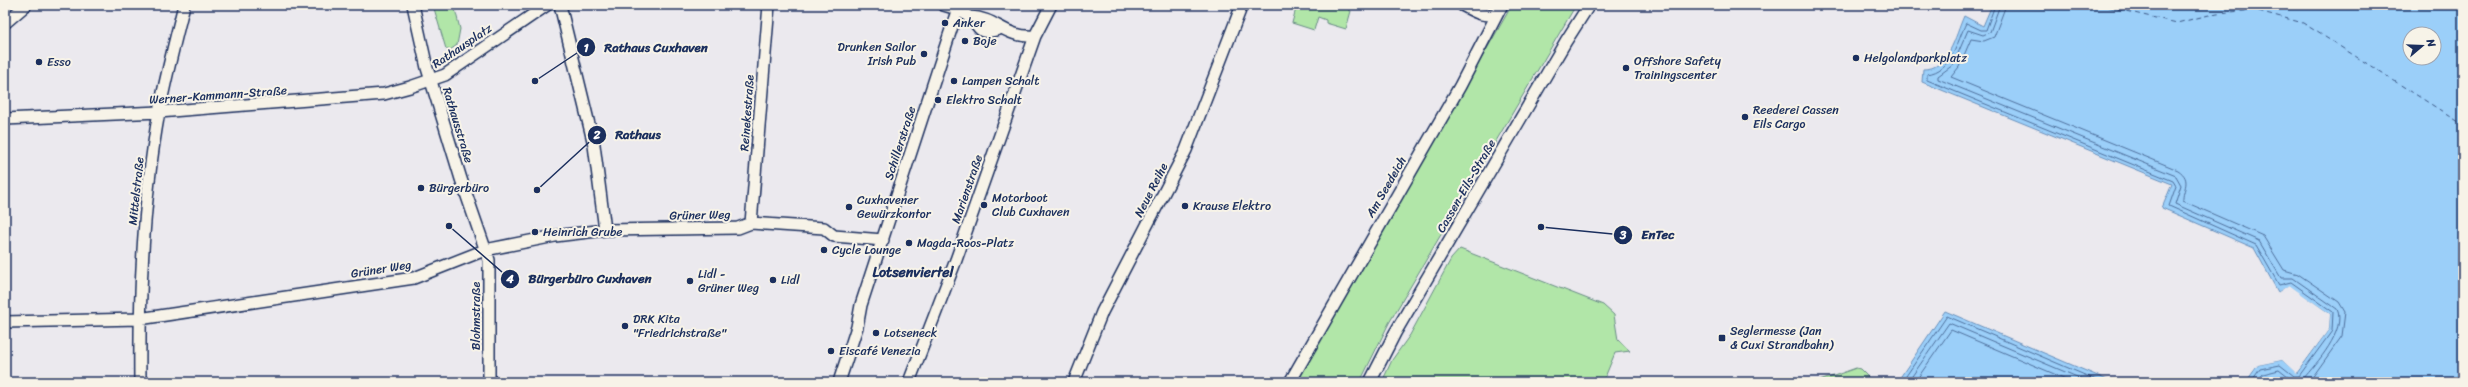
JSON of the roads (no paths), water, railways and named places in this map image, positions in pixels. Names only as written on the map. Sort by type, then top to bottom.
[{"type":"street","points":[[5,23],[26,5]]},
{"type":"street","name":"Mittelstraße","points":[[140,382],[139,319],[147,205],[159,112],[184,5]]},
{"type":"street","name":"Rathausstraße","points":[[413,5],[431,81],[485,250]]},
{"type":"street","name":"Rathausplatz","points":[[431,81],[445,75],[547,5]]},
{"type":"street","points":[[560,5],[594,145],[605,230]]},
{"type":"street","name":"Reinekestraße","points":[[751,223],[769,5]]},
{"type":"street","points":[[943,5],[959,7],[970,17],[976,28],[988,32],[999,29],[1018,35],[1035,36]]},
{"type":"street","name":"Marienstraße","points":[[909,382],[956,260],[1035,36],[1052,5]]},
{"type":"street","name":"Neue Reihe","points":[[1074,382],[1102,312],[1186,150],[1242,5]]},
{"type":"street","points":[[1462,5],[1480,14],[1493,14],[1500,8]]},
{"type":"street","name":"Cassen-Eils-Straße","points":[[1370,382],[1395,333],[1468,207],[1566,41],[1589,5]]},
{"type":"street","name":"Schillerstraße","points":[[839,382],[858,326],[861,305],[942,52],[959,7]]},
{"type":"street","name":"Am Seedeich","points":[[1290,382],[1460,86],[1500,8]]},
{"type":"street","name":"Werner-Kammann-Straße","points":[[5,119],[159,112],[356,97],[384,94],[431,81]]},
{"type":"street","name":"Grüner Weg","points":[[5,322],[139,319],[414,278],[485,250],[555,236],[605,230],[738,228],[751,223],[824,228],[834,236],[883,240]]},
{"type":"street","name":"Blohmstraße","points":[[485,250],[489,260],[489,382]]},
{"type":"water","points":[[1992,5],[2463,5],[2463,382],[2246,382],[2258,365],[2282,360],[2297,373],[2329,329],[2330,314],[2289,286],[2278,292],[2254,248],[2162,208],[2172,184],[1922,82],[1923,69],[1932,68],[1945,58],[1954,42],[1964,16],[1983,26]]},
{"type":"water","points":[[1945,311],[2112,382],[1897,382]]},
{"type":"place","name":"Anker","points":[[945,23]]},
{"type":"place","name":"Boje","points":[[965,41]]},
{"type":"place","name":"Drunken Sailor Irish Pub","points":[[924,54]]},
{"type":"place","name":"Helgolandparkplatz","points":[[1856,58]]},
{"type":"place","name":"Esso","points":[[39,62]]},
{"type":"place","name":"Offshore Safety Trainingscenter","points":[[1626,68]]},
{"type":"place","name":"Rathaus Cuxhaven","points":[[535,81]]},
{"type":"place","name":"Lampen Schalt","points":[[954,81]]},
{"type":"place","name":"Elektro Schalt","points":[[938,100]]},
{"type":"place","name":"Reederei Cassen Eils Cargo","points":[[1745,117]]},
{"type":"place","name":"Bürgerbüro","points":[[421,188]]},
{"type":"place","name":"Rathaus","points":[[537,190]]},
{"type":"place","name":"Motorboot Club Cuxhaven","points":[[984,205]]},
{"type":"place","name":"Krause Elektro","points":[[1185,206]]},
{"type":"place","name":"Cuxhavener Gewürzkontor","points":[[849,207]]},
{"type":"place","name":"Bürgerbüro Cuxhaven","points":[[449,226]]},
{"type":"place","name":"EnTec","points":[[1541,227]]},
{"type":"place","name":"Heinrich Grube","points":[[535,232]]},
{"type":"place","name":"Magda-Roos-Platz","points":[[909,243]]},
{"type":"place","name":"Cycle Lounge","points":[[824,250]]},
{"type":"place","name":"Lidl","points":[[773,280]]},
{"type":"place","name":"Lidl - Grüner Weg","points":[[690,281]]},
{"type":"place","name":"DRK Kita \"Friedrichstraße\"","points":[[625,326]]},
{"type":"place","name":"Lotseneck","points":[[876,333]]},
{"type":"place","name":"Seglermesse (Jan & Cuxi Strandbahn)","points":[[1722,338]]},
{"type":"place","name":"Eiscafé Venezia","points":[[831,351]]},
{"type":"district","name":"Lotsenviertel","points":[[913,272]]}]
